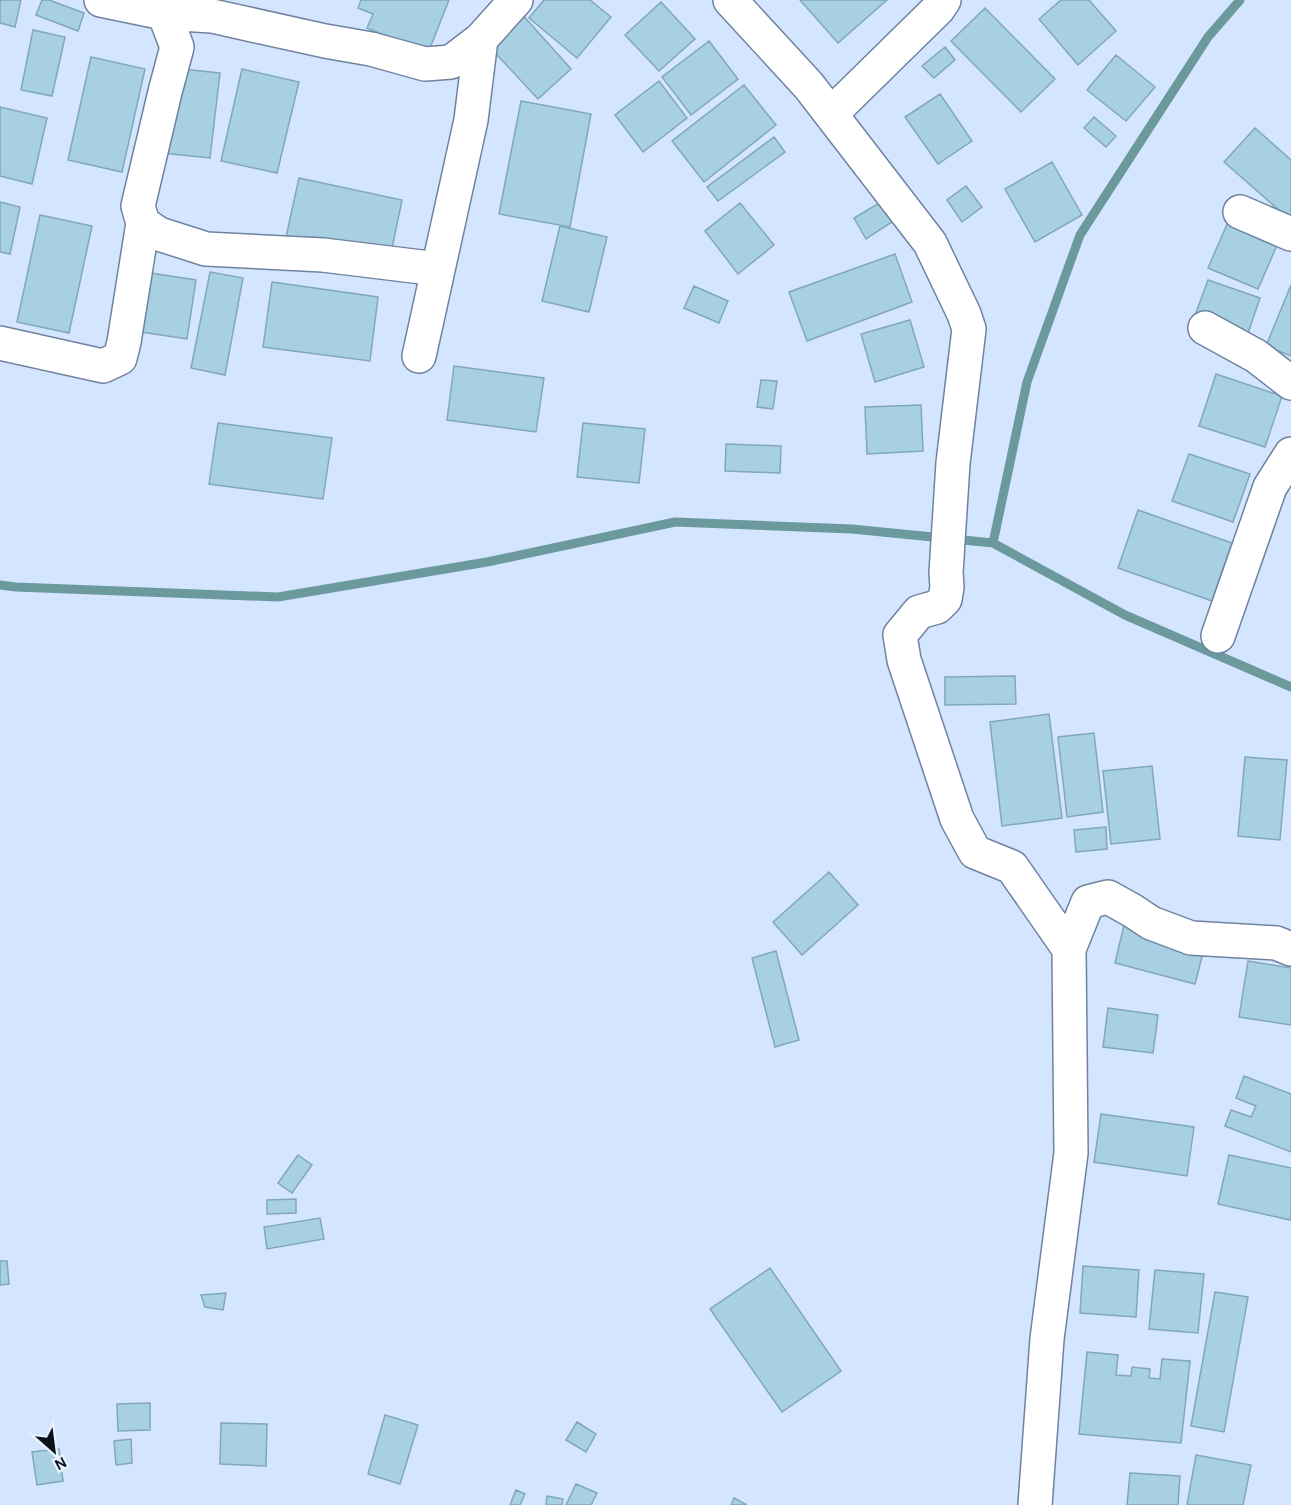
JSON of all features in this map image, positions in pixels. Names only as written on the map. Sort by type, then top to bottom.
[{"type":"street","points":[[101,0],[165,13],[212,16],[371,49],[425,64],[451,62],[481,39],[516,0]]},
{"type":"street","points":[[729,0],[809,86],[930,243],[964,314],[969,329],[953,463],[945,599],[937,607],[919,612],[900,634],[904,660],[957,819],[975,852],[1012,867],[1069,949]]},
{"type":"street","points":[[831,114],[934,3]]},
{"type":"street","points":[[0,343],[103,366],[120,358],[143,223],[138,206],[177,47],[165,13]]},
{"type":"street","points":[[419,356],[471,120],[481,39]]},
{"type":"street","points":[[425,64],[450,86],[471,120]]},
{"type":"street","points":[[1240,212],[1291,234]]},
{"type":"street","points":[[143,223],[159,234],[206,249],[323,255],[438,269]]},
{"type":"street","points":[[1205,327],[1256,356],[1291,383]]},
{"type":"street","points":[[1218,636],[1270,487],[1291,454]]},
{"type":"street","points":[[1035,1505],[1047,1339],[1071,1153],[1069,949],[1088,902],[1108,897],[1151,923],[1191,938],[1276,944],[1291,949]]},
{"type":"building","points":[[0,0],[21,0],[15,27],[0,23]]},
{"type":"building","points":[[42,0],[49,0],[84,13],[78,31],[36,15]]},
{"type":"building","points":[[361,0],[449,0],[428,53],[367,28],[373,14],[358,8]]},
{"type":"building","points":[[544,0],[590,0],[611,17],[577,58],[529,18]]},
{"type":"building","points":[[800,0],[887,0],[838,43]]},
{"type":"building","points":[[1061,0],[1089,0],[1116,31],[1078,65],[1039,19]]},
{"type":"building","points":[[661,2],[695,39],[659,71],[625,35]]},
{"type":"building","points":[[985,8],[1055,79],[1021,112],[951,41]]},
{"type":"building","points":[[519,11],[571,69],[538,99],[485,42]]},
{"type":"building","points":[[33,30],[65,37],[52,96],[21,90]]},
{"type":"building","points":[[709,41],[738,79],[691,115],[662,77]]},
{"type":"building","points":[[945,47],[955,60],[934,78],[922,66]]},
{"type":"building","points":[[1116,55],[1155,87],[1126,121],[1087,90]]},
{"type":"building","points":[[91,57],[145,69],[122,172],[68,160]]},
{"type":"building","points":[[172,68],[220,73],[210,158],[162,153]]},
{"type":"building","points":[[242,69],[299,82],[277,173],[221,161]]},
{"type":"building","points":[[659,81],[687,118],[643,152],[615,115]]},
{"type":"building","points":[[744,85],[776,125],[704,182],[672,141]]},
{"type":"building","points":[[940,94],[972,141],[938,164],[905,117]]},
{"type":"building","points":[[521,101],[591,114],[570,227],[499,214]]},
{"type":"building","points":[[0,107],[47,118],[32,184],[0,176]]},
{"type":"building","points":[[1094,117],[1116,136],[1106,147],[1084,128]]},
{"type":"building","points":[[1255,128],[1291,160],[1291,217],[1289,219],[1224,162]]},
{"type":"building","points":[[774,137],[785,152],[718,201],[707,187]]},
{"type":"building","points":[[1052,162],[1082,215],[1035,242],[1005,189]]},
{"type":"building","points":[[299,178],[402,200],[390,258],[286,237]]},
{"type":"building","points":[[966,186],[982,207],[962,222],[947,200]]},
{"type":"building","points":[[886,199],[898,218],[866,239],[854,218]]},
{"type":"building","points":[[0,202],[20,207],[10,254],[0,252]]},
{"type":"building","points":[[740,203],[774,245],[738,274],[705,231]]},
{"type":"building","points":[[40,215],[92,226],[69,333],[17,322]]},
{"type":"building","points":[[1228,222],[1278,243],[1258,289],[1208,268]]},
{"type":"building","points":[[560,226],[607,237],[589,312],[542,301]]},
{"type":"building","points":[[895,254],[912,302],[807,341],[789,292]]},
{"type":"building","points":[[144,272],[196,280],[187,339],[135,331]]},
{"type":"building","points":[[210,272],[243,278],[225,375],[191,368]]},
{"type":"building","points":[[1208,280],[1260,298],[1247,336],[1194,318]]},
{"type":"building","points":[[272,282],[378,297],[370,361],[263,347]]},
{"type":"building","points":[[1291,285],[1291,356],[1266,346]]},
{"type":"building","points":[[694,286],[728,301],[719,323],[684,308]]},
{"type":"building","points":[[910,320],[924,367],[875,382],[861,334]]},
{"type":"building","points":[[454,366],[544,378],[536,432],[447,420]]},
{"type":"building","points":[[1216,374],[1282,396],[1265,447],[1199,426]]},
{"type":"building","points":[[761,380],[777,381],[773,409],[757,407]]},
{"type":"building","points":[[921,405],[923,451],[867,454],[865,407]]},
{"type":"building","points":[[218,423],[332,438],[323,499],[209,484]]},
{"type":"building","points":[[583,423],[645,429],[639,483],[577,477]]},
{"type":"building","points":[[726,444],[781,446],[780,473],[725,471]]},
{"type":"building","points":[[1189,454],[1250,474],[1233,522],[1172,501]]},
{"type":"building","points":[[1138,510],[1232,543],[1212,601],[1118,568]]},
{"type":"building","points":[[1015,676],[1016,704],[945,705],[945,677]]},
{"type":"building","points":[[1049,714],[1062,818],[1002,826],[990,722]]},
{"type":"building","points":[[1094,733],[1103,812],[1067,817],[1058,737]]},
{"type":"building","points":[[1245,757],[1287,760],[1280,840],[1238,836]]},
{"type":"building","points":[[1152,766],[1160,839],[1111,844],[1103,771]]},
{"type":"building","points":[[1106,827],[1107,849],[1076,852],[1074,830]]},
{"type":"building","points":[[829,872],[858,905],[802,955],[773,922]]},
{"type":"building","points":[[1124,925],[1205,945],[1195,984],[1115,963]]},
{"type":"building","points":[[776,951],[799,1040],[775,1047],[752,958]]},
{"type":"building","points":[[1248,961],[1291,968],[1291,1025],[1239,1017]]},
{"type":"building","points":[[1108,1008],[1158,1015],[1153,1053],[1103,1047]]},
{"type":"building","points":[[1244,1076],[1291,1094],[1291,1152],[1225,1126],[1231,1110],[1251,1117],[1256,1106],[1236,1098]]},
{"type":"building","points":[[1101,1114],[1194,1127],[1187,1176],[1094,1162]]},
{"type":"building","points":[[298,1155],[312,1165],[292,1193],[278,1183]]},
{"type":"building","points":[[1229,1155],[1291,1168],[1290,1220],[1218,1204]]},
{"type":"building","points":[[296,1199],[296,1213],[267,1214],[267,1200]]},
{"type":"building","points":[[320,1218],[324,1239],[267,1249],[264,1227]]},
{"type":"building","points":[[0,1261],[7,1261],[9,1284],[0,1285]]},
{"type":"building","points":[[1083,1266],[1139,1270],[1136,1317],[1080,1313]]},
{"type":"building","points":[[770,1268],[841,1371],[782,1412],[710,1309]]},
{"type":"building","points":[[1155,1270],[1204,1274],[1198,1333],[1149,1329]]},
{"type":"building","points":[[1215,1292],[1248,1297],[1224,1432],[1191,1426]]},
{"type":"building","points":[[226,1293],[223,1310],[205,1307],[201,1295]]},
{"type":"building","points":[[1087,1352],[1118,1355],[1116,1375],[1131,1376],[1132,1367],[1150,1369],[1149,1378],[1160,1379],[1162,1359],[1190,1361],[1181,1443],[1079,1434]]},
{"type":"building","points":[[150,1403],[150,1430],[118,1431],[117,1404]]},
{"type":"building","points":[[385,1415],[418,1425],[400,1484],[368,1474]]},
{"type":"building","points":[[577,1422],[596,1434],[586,1452],[566,1440]]},
{"type":"building","points":[[221,1423],[267,1424],[266,1466],[220,1464]]},
{"type":"building","points":[[131,1439],[132,1463],[116,1465],[114,1441]]},
{"type":"building","points":[[59,1449],[63,1481],[37,1485],[32,1452]]},
{"type":"building","points":[[1196,1455],[1251,1465],[1243,1505],[1187,1505]]},
{"type":"building","points":[[1130,1473],[1180,1476],[1178,1505],[1127,1505]]},
{"type":"building","points":[[576,1484],[597,1493],[591,1505],[566,1505]]},
{"type":"building","points":[[516,1490],[525,1494],[520,1505],[510,1505]]},
{"type":"building","points":[[547,1496],[563,1499],[562,1505],[546,1505]]},
{"type":"building","points":[[734,1498],[747,1505],[731,1505]]},
{"type":"waterway","points":[[993,543],[1027,382],[1080,235],[1208,37],[1240,0]]},
{"type":"waterway","points":[[0,585],[278,597],[487,562],[675,522],[852,529],[993,543],[1125,615],[1291,687]]}]
